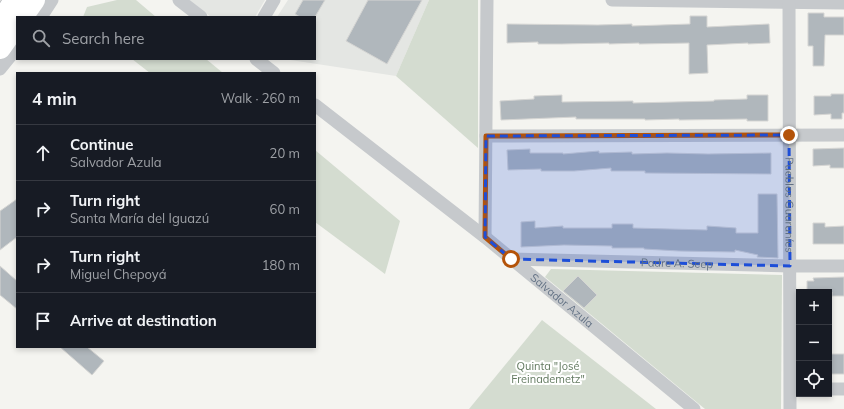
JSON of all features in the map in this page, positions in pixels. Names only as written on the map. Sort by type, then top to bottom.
[{"type":"highway","points":[[0,24],[15,0]]},
{"type":"highway","points":[[23,16],[34,0]]},
{"type":"highway","points":[[0,48],[16,25]]},
{"type":"street","points":[[42,16],[52,0]]},
{"type":"street","points":[[179,0],[200,16]]},
{"type":"street","points":[[265,16],[274,0]]},
{"type":"street","points":[[485,237],[487,0]]},
{"type":"street","points":[[612,0],[789,1],[844,3]]},
{"type":"street","name":"Pueblos Guaraníes","points":[[789,1],[790,266],[795,389],[790,409]]},
{"type":"street","points":[[0,69],[16,49]]},
{"type":"street","points":[[257,60],[273,72]]},
{"type":"street","name":"Salvador Azula","points":[[316,106],[485,237],[694,409]]},
{"type":"street","points":[[486,136],[844,135]]},
{"type":"street","name":"Padre A. Seep","points":[[511,259],[844,266]]},
{"type":"street","points":[[832,389],[844,389]]},
{"type":"highlighted area","points":[[789,135],[790,266],[511,259],[485,237],[486,136]]},
{"type":"shaded area","points":[[189,0],[265,0],[256,16],[210,16]]},
{"type":"shaded area","points":[[288,0],[429,0],[396,76],[291,60],[316,60],[316,16],[278,16]]},
{"type":"green space","points":[[117,0],[136,0],[155,16],[83,16],[87,7]]},
{"type":"green space","points":[[429,0],[478,0],[478,148],[396,76]]},
{"type":"green space","points":[[133,60],[207,60],[222,72],[149,72]]},
{"type":"green space","points":[[316,151],[400,221],[385,274],[316,223]]},
{"type":"green space","points":[[551,269],[782,275],[781,409],[705,409],[545,277]]},
{"type":"green space","name":"Quinta \"José Freinademetz\"","points":[[542,320],[656,409],[469,409]]},
{"type":"building","points":[[303,0],[325,0],[316,16],[298,16],[295,14]]},
{"type":"building","points":[[368,0],[422,0],[387,64],[346,41]]},
{"type":"building","points":[[808,13],[824,13],[824,17],[844,17],[844,35],[825,35],[824,66],[813,66],[813,46],[808,46]]},
{"type":"building","points":[[690,16],[707,16],[707,27],[769,24],[770,43],[707,45],[708,73],[689,74],[689,43],[507,43],[507,24],[632,24],[632,26],[690,24]]},
{"type":"building","points":[[831,94],[844,94],[844,113],[842,113],[842,119],[831,119],[831,114],[814,115],[814,96],[831,96]]},
{"type":"building","points":[[562,95],[562,102],[633,101],[633,103],[714,101],[747,99],[747,95],[768,95],[768,121],[747,121],[747,119],[576,119],[576,117],[501,120],[500,101],[534,99],[534,96]]},
{"type":"building","points":[[844,148],[844,168],[830,168],[830,165],[813,166],[813,149]]},
{"type":"building","points":[[530,149],[530,153],[563,154],[599,151],[599,153],[632,152],[632,154],[771,153],[771,174],[645,173],[645,171],[611,171],[611,168],[574,171],[541,171],[541,169],[508,170],[507,150]]},
{"type":"building","points":[[758,194],[777,194],[778,258],[757,257],[758,255],[735,250],[735,252],[679,251],[644,248],[612,248],[612,246],[564,245],[521,247],[521,222],[535,221],[535,228],[563,226],[563,228],[612,228],[612,224],[633,224],[633,228],[707,230],[707,226],[736,228],[736,233],[758,233]]},
{"type":"building","points":[[16,200],[16,238],[0,250],[0,211]]},
{"type":"building","points":[[813,223],[825,223],[825,227],[844,226],[844,244],[813,244]]},
{"type":"building","points":[[0,266],[16,280],[16,308],[0,295]]},
{"type":"building","points":[[578,276],[597,295],[584,308],[563,291]]},
{"type":"building","points":[[844,277],[844,296],[832,296],[832,289],[807,289],[807,281],[814,281],[813,278]]},
{"type":"building","points":[[61,348],[88,348],[104,361],[92,375]]},
{"type":"building","points":[[832,354],[844,354],[844,374],[832,374]]},
{"type":"route","points":[[511,259],[485,237],[486,136],[789,135]]}]
